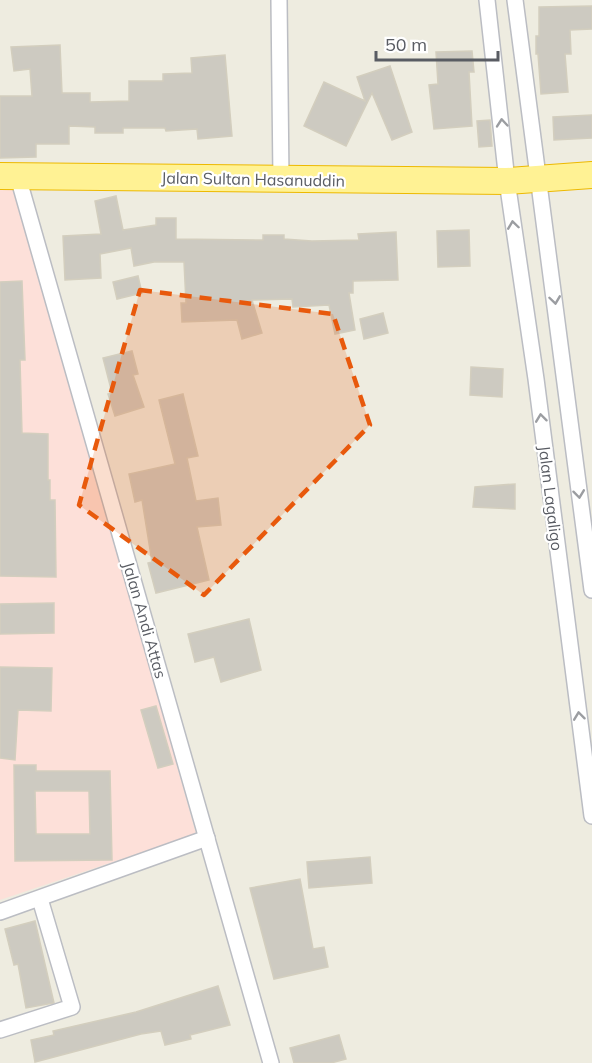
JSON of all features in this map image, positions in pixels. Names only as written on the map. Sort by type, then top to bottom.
[{"type":"highway","name":"Jalan Sultan Hasanuddin","points":[[9,176],[507,182],[592,175]]},
{"type":"street","points":[[279,0],[281,179]]},
{"type":"street","name":"Jalan Lagaligo","points":[[487,0],[507,182],[592,816]]},
{"type":"street","name":"Jalan Lagaligo","points":[[515,0],[592,590]]},
{"type":"street","name":"Jalan Andi Attas","points":[[9,176],[207,838],[271,1063]]},
{"type":"street","points":[[0,912],[207,838]]},
{"type":"street","points":[[0,1030],[72,1007],[40,898]]},
{"type":"highlighted area","points":[[140,290],[333,314],[370,425],[204,595],[79,505]]},
{"type":"shaded area","points":[[0,177],[15,178],[196,834],[0,900]]},
{"type":"building","points":[[592,6],[592,29],[570,30],[571,54],[565,54],[568,92],[541,94],[538,54],[536,54],[536,36],[539,36],[539,7]]},
{"type":"building","points":[[60,45],[62,93],[90,93],[90,102],[129,101],[129,81],[163,81],[163,74],[192,73],[191,58],[225,55],[232,136],[198,139],[197,129],[166,131],[165,128],[123,128],[123,133],[95,133],[95,127],[69,126],[69,144],[36,144],[36,157],[0,158],[0,96],[32,96],[30,69],[14,71],[11,47]]},
{"type":"building","points":[[472,51],[474,72],[469,72],[472,126],[434,129],[429,85],[438,84],[436,52]]},
{"type":"building","points":[[390,66],[412,132],[392,140],[372,93],[346,146],[304,126],[324,82],[365,101],[357,77]]},
{"type":"building","points":[[592,115],[592,138],[554,140],[553,117]]},
{"type":"building","points":[[490,120],[492,146],[479,147],[477,121]]},
{"type":"building","points":[[116,196],[123,230],[156,225],[156,218],[176,218],[176,239],[263,240],[263,235],[284,235],[284,239],[312,241],[359,240],[358,234],[396,232],[398,280],[353,281],[353,293],[349,293],[355,330],[335,334],[329,305],[293,307],[292,299],[252,300],[262,333],[242,339],[237,320],[182,322],[181,303],[186,303],[184,262],[154,262],[134,266],[131,248],[100,254],[101,278],[65,280],[63,236],[101,234],[95,201]]},
{"type":"building","points":[[469,230],[470,266],[438,267],[437,231]]},
{"type":"building","points":[[138,276],[142,293],[117,299],[113,282]]},
{"type":"building","points":[[22,281],[25,360],[20,360],[22,433],[48,434],[50,500],[55,500],[56,577],[0,576],[0,282]]},
{"type":"building","points":[[383,313],[388,333],[364,339],[360,319]]},
{"type":"building","points":[[132,351],[138,374],[133,375],[144,407],[115,416],[108,394],[112,393],[103,358]]},
{"type":"building","points":[[471,367],[503,369],[502,397],[470,395]]},
{"type":"building","points":[[183,394],[198,456],[187,458],[196,501],[218,498],[221,525],[197,527],[209,580],[156,593],[148,563],[152,562],[142,500],[135,502],[129,474],[175,464],[159,400]]},
{"type":"building","points":[[515,484],[515,509],[473,507],[475,487]]},
{"type":"building","points":[[54,603],[54,633],[0,634],[0,604]]},
{"type":"building","points":[[249,619],[261,670],[221,682],[214,657],[195,662],[188,634]]},
{"type":"building","points":[[0,667],[52,668],[51,711],[18,710],[15,760],[0,758]]},
{"type":"building","points":[[156,706],[173,764],[158,768],[141,710]]},
{"type":"building","points":[[14,765],[36,765],[36,771],[110,771],[112,860],[15,861]],"holes":[[[35,791],[89,791],[90,834],[36,834]]]},
{"type":"building","points":[[370,857],[372,883],[309,888],[307,862]]},
{"type":"building","points":[[300,879],[313,949],[324,947],[328,967],[274,979],[250,888]]},
{"type":"building","points":[[35,921],[54,1003],[26,1008],[18,964],[14,965],[5,929]]},
{"type":"building","points":[[218,986],[230,1025],[190,1035],[191,1039],[165,1045],[161,1031],[141,1034],[35,1062],[31,1040],[54,1035],[53,1031],[136,1012]]},
{"type":"building","points":[[339,1035],[346,1059],[331,1063],[294,1063],[290,1048]]}]
